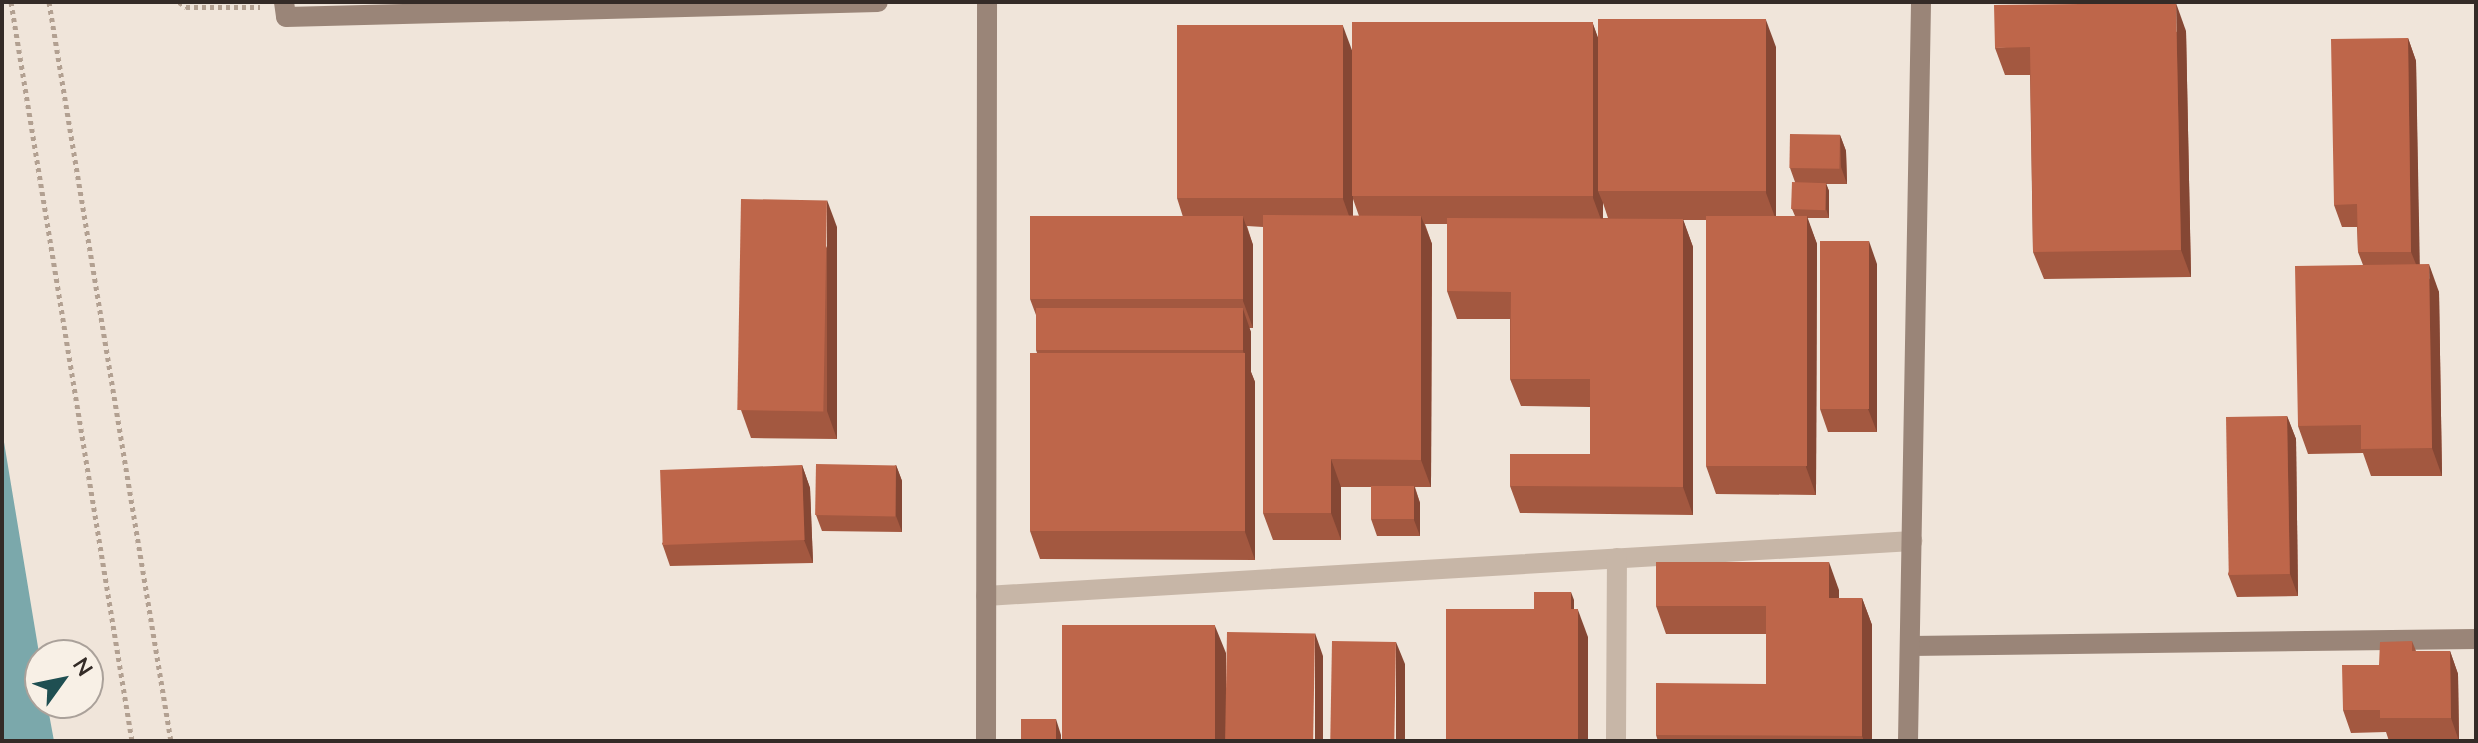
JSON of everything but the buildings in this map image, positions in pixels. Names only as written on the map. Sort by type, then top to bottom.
[{"type":"street","points":[[284,2],[286,17],[878,2]]},
{"type":"street","points":[[986,741],[987,2]]},
{"type":"street","points":[[1908,741],[1921,2]]},
{"type":"street","points":[[986,596],[1912,541]]},
{"type":"street","points":[[1616,741],[1617,558]]},
{"type":"street","points":[[1910,646],[2476,639]]},
{"type":"path","points":[[11,2],[132,741]]},
{"type":"path","points":[[49,2],[171,741]]},
{"type":"path","points":[[179,2],[186,7],[261,7]]},
{"type":"water","points":[[2,430],[37,639],[24,639],[24,719],[50,719],[54,741],[2,741]]}]
